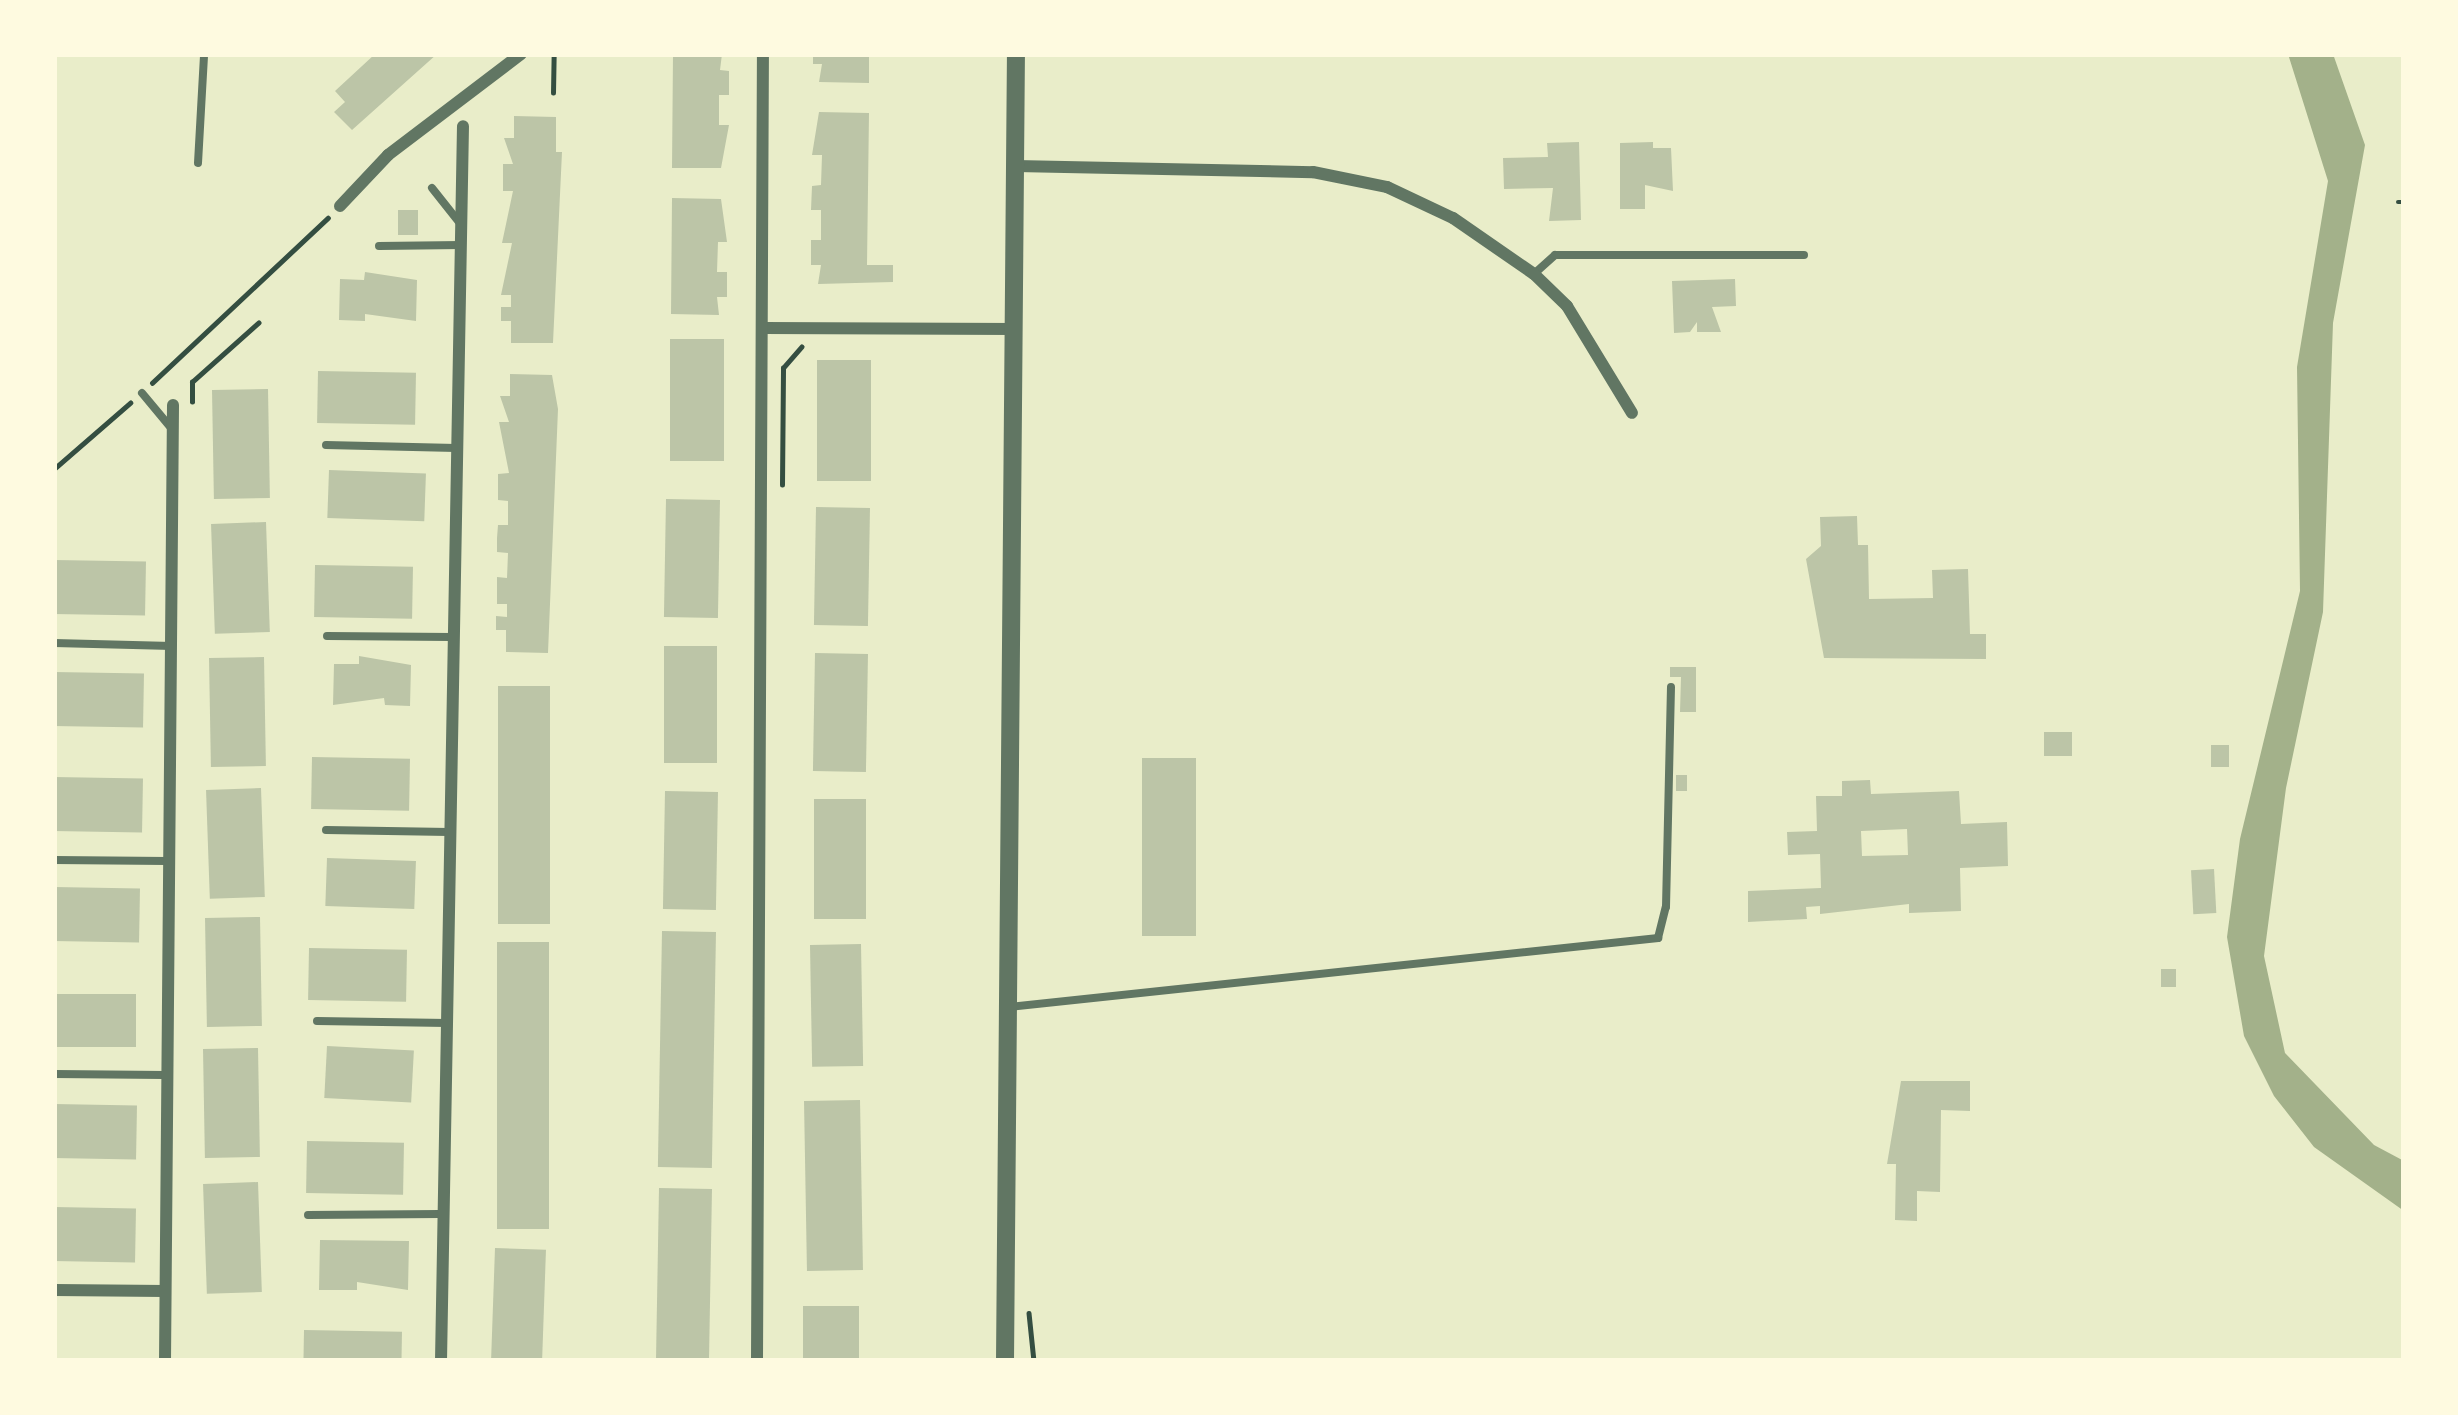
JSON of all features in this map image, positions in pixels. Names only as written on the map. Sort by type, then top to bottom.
[{"type":"street","points":[[340,206],[388,155],[521,54]]},
{"type":"street","points":[[757,1361],[763,54]]},
{"type":"street","points":[[1005,1361],[1016,54]]},
{"type":"street","points":[[441,1361],[440,1214],[463,126]]},
{"type":"street","points":[[1016,166],[1313,172],[1387,187],[1453,218],[1534,274],[1567,306],[1632,413]]},
{"type":"street","points":[[764,328],[1016,329]]},
{"type":"street","points":[[165,1361],[173,406]]},
{"type":"street","points":[[54,1290],[166,1291]]},
{"type":"lane","points":[[198,163],[204,54]]},
{"type":"lane","points":[[432,188],[460,223]]},
{"type":"lane","points":[[379,246],[461,245]]},
{"type":"lane","points":[[1534,274],[1555,255],[1804,255]]},
{"type":"lane","points":[[142,393],[174,432]]},
{"type":"lane","points":[[326,445],[456,448]]},
{"type":"lane","points":[[327,636],[451,637]]},
{"type":"lane","points":[[54,644],[172,646]]},
{"type":"lane","points":[[1008,1007],[1658,938],[1666,907],[1671,687]]},
{"type":"lane","points":[[326,830],[448,832]]},
{"type":"lane","points":[[54,860],[167,861]]},
{"type":"lane","points":[[316,1022],[447,1023]]},
{"type":"lane","points":[[54,1074],[164,1075]]},
{"type":"lane","points":[[308,1215],[440,1214]]},
{"type":"path","points":[[554,54],[554,93]]},
{"type":"path","points":[[54,469],[142,393],[340,206]]},
{"type":"path","points":[[783,445],[783,368],[811,342]]},
{"type":"path","points":[[1034,1348],[1034,1361]]},
{"type":"shaded area","points":[[2288,54],[2333,54],[2365,145],[2333,323],[2323,612],[2286,788],[2264,956],[2285,1053],[2374,1145],[2404,1161],[2404,1211],[2314,1147],[2274,1096],[2244,1036],[2227,937],[2240,839],[2300,591],[2297,367],[2328,181]]},
{"type":"building","points":[[375,54],[437,54],[352,130],[334,112],[345,102],[335,91]]},
{"type":"building","points":[[673,54],[722,54],[720,70],[729,71],[729,95],[719,95],[719,125],[729,125],[721,168],[672,168]]},
{"type":"building","points":[[813,54],[869,54],[869,83],[819,82],[822,64],[813,64]]},
{"type":"building","points":[[819,112],[869,113],[867,265],[893,265],[893,282],[818,284],[821,265],[811,265],[811,240],[821,240],[821,210],[811,210],[812,186],[821,185],[822,155],[812,155]]},
{"type":"building","points":[[514,116],[556,117],[556,152],[562,152],[553,343],[511,343],[511,321],[501,321],[501,307],[511,307],[511,295],[501,295],[512,243],[502,243],[513,191],[503,191],[503,164],[513,164],[504,138],[514,138]]},
{"type":"building","points":[[1579,142],[1581,220],[1549,221],[1553,188],[1504,189],[1503,158],[1548,157],[1547,143]]},
{"type":"building","points":[[1653,142],[1653,148],[1671,148],[1673,191],[1645,185],[1645,209],[1620,209],[1620,143]]},
{"type":"building","points":[[672,198],[721,199],[727,242],[718,242],[717,272],[727,272],[727,297],[717,297],[719,315],[671,314]]},
{"type":"building","points":[[398,210],[418,210],[418,235],[398,235]]},
{"type":"building","points":[[365,272],[417,280],[416,321],[365,314],[365,321],[339,320],[340,279],[364,280]]},
{"type":"building","points":[[1735,279],[1736,306],[1712,307],[1721,332],[1697,332],[1697,322],[1690,332],[1674,333],[1672,281]]},
{"type":"building","points":[[670,339],[724,339],[724,461],[670,461]]},
{"type":"building","points":[[817,360],[871,360],[871,481],[817,481]]},
{"type":"building","points":[[318,371],[416,373],[415,425],[317,423]]},
{"type":"building","points":[[510,374],[552,375],[558,409],[548,653],[506,652],[506,630],[496,630],[496,616],[507,617],[507,604],[497,604],[497,577],[507,578],[508,553],[497,552],[497,538],[498,525],[508,525],[508,501],[498,500],[498,474],[509,473],[499,422],[509,422],[500,396],[510,396]]},
{"type":"building","points":[[268,389],[270,498],[214,499],[212,390]]},
{"type":"building","points":[[329,470],[426,473],[424,521],[327,518]]},
{"type":"building","points":[[666,499],[720,500],[718,618],[664,617]]},
{"type":"building","points":[[816,507],[870,508],[868,626],[814,625]]},
{"type":"building","points":[[1857,516],[1858,545],[1868,545],[1869,599],[1933,598],[1932,570],[1968,569],[1970,634],[1986,634],[1986,659],[1824,658],[1806,559],[1821,546],[1820,517]]},
{"type":"building","points":[[266,522],[270,632],[215,634],[211,524]]},
{"type":"building","points":[[54,560],[146,562],[145,616],[54,614]]},
{"type":"building","points":[[315,565],[413,567],[412,619],[314,617]]},
{"type":"building","points":[[664,646],[717,646],[717,763],[664,763]]},
{"type":"building","points":[[815,653],[868,654],[866,772],[813,771]]},
{"type":"building","points":[[359,656],[411,665],[410,706],[385,705],[384,698],[333,705],[334,664],[359,664]]},
{"type":"building","points":[[264,657],[266,766],[211,767],[209,658]]},
{"type":"building","points":[[1670,667],[1696,667],[1696,712],[1680,712],[1681,677],[1670,677]]},
{"type":"building","points":[[54,672],[144,674],[143,728],[54,726]]},
{"type":"building","points":[[498,686],[550,686],[550,924],[498,924]]},
{"type":"building","points":[[2044,732],[2072,732],[2072,756],[2044,756]]},
{"type":"building","points":[[2211,745],[2229,745],[2229,767],[2211,767]]},
{"type":"building","points":[[312,757],[410,759],[409,811],[311,809]]},
{"type":"building","points":[[1142,758],[1196,758],[1196,936],[1142,936]]},
{"type":"building","points":[[1676,775],[1687,775],[1687,791],[1676,791]]},
{"type":"building","points":[[54,777],[143,779],[142,833],[54,831]]},
{"type":"building","points":[[1870,780],[1871,794],[1959,791],[1961,824],[2007,822],[2008,866],[1960,868],[1961,911],[1909,913],[1909,904],[1820,914],[1820,906],[1806,907],[1807,919],[1748,922],[1748,891],[1821,888],[1820,854],[1788,855],[1787,832],[1817,831],[1816,796],[1842,796],[1842,781]],"holes":[[[1907,829],[1908,855],[1862,856],[1861,831]]]},
{"type":"building","points":[[261,788],[265,897],[210,899],[206,790]]},
{"type":"building","points":[[665,791],[718,792],[716,910],[663,909]]},
{"type":"building","points":[[814,799],[866,799],[866,919],[814,919]]},
{"type":"building","points":[[327,858],[416,861],[414,909],[325,906]]},
{"type":"building","points":[[2214,869],[2216,913],[2193,914],[2191,870]]},
{"type":"building","points":[[54,887],[140,889],[139,942],[54,941]]},
{"type":"building","points":[[260,917],[262,1026],[207,1027],[205,918]]},
{"type":"building","points":[[662,931],[716,932],[712,1168],[658,1167]]},
{"type":"building","points":[[497,942],[549,942],[549,1229],[497,1229]]},
{"type":"building","points":[[861,944],[863,1066],[812,1067],[810,945]]},
{"type":"building","points":[[309,948],[407,950],[406,1002],[308,1000]]},
{"type":"building","points":[[2161,969],[2176,969],[2176,987],[2161,987]]},
{"type":"building","points":[[54,994],[136,994],[136,1047],[54,1047]]},
{"type":"building","points":[[327,1046],[414,1051],[411,1102],[324,1098]]},
{"type":"building","points":[[258,1048],[260,1157],[205,1158],[203,1049]]},
{"type":"building","points":[[1901,1081],[1970,1081],[1970,1111],[1941,1110],[1940,1192],[1917,1191],[1917,1221],[1895,1220],[1896,1164],[1887,1164]]},
{"type":"building","points":[[860,1100],[863,1270],[807,1271],[804,1101]]},
{"type":"building","points":[[54,1104],[137,1105],[136,1159],[54,1158]]},
{"type":"building","points":[[307,1141],[404,1143],[403,1195],[306,1193]]},
{"type":"building","points":[[258,1182],[262,1292],[207,1294],[203,1184]]},
{"type":"building","points":[[659,1188],[712,1189],[709,1361],[656,1361]]},
{"type":"building","points":[[54,1207],[136,1208],[135,1262],[54,1261]]},
{"type":"building","points":[[320,1240],[409,1241],[408,1290],[357,1282],[357,1290],[319,1290]]},
{"type":"building","points":[[495,1248],[546,1250],[542,1361],[491,1361]]},
{"type":"building","points":[[803,1306],[859,1306],[859,1361],[803,1361]]},
{"type":"building","points":[[304,1330],[402,1332],[401,1361],[303,1361]]}]
